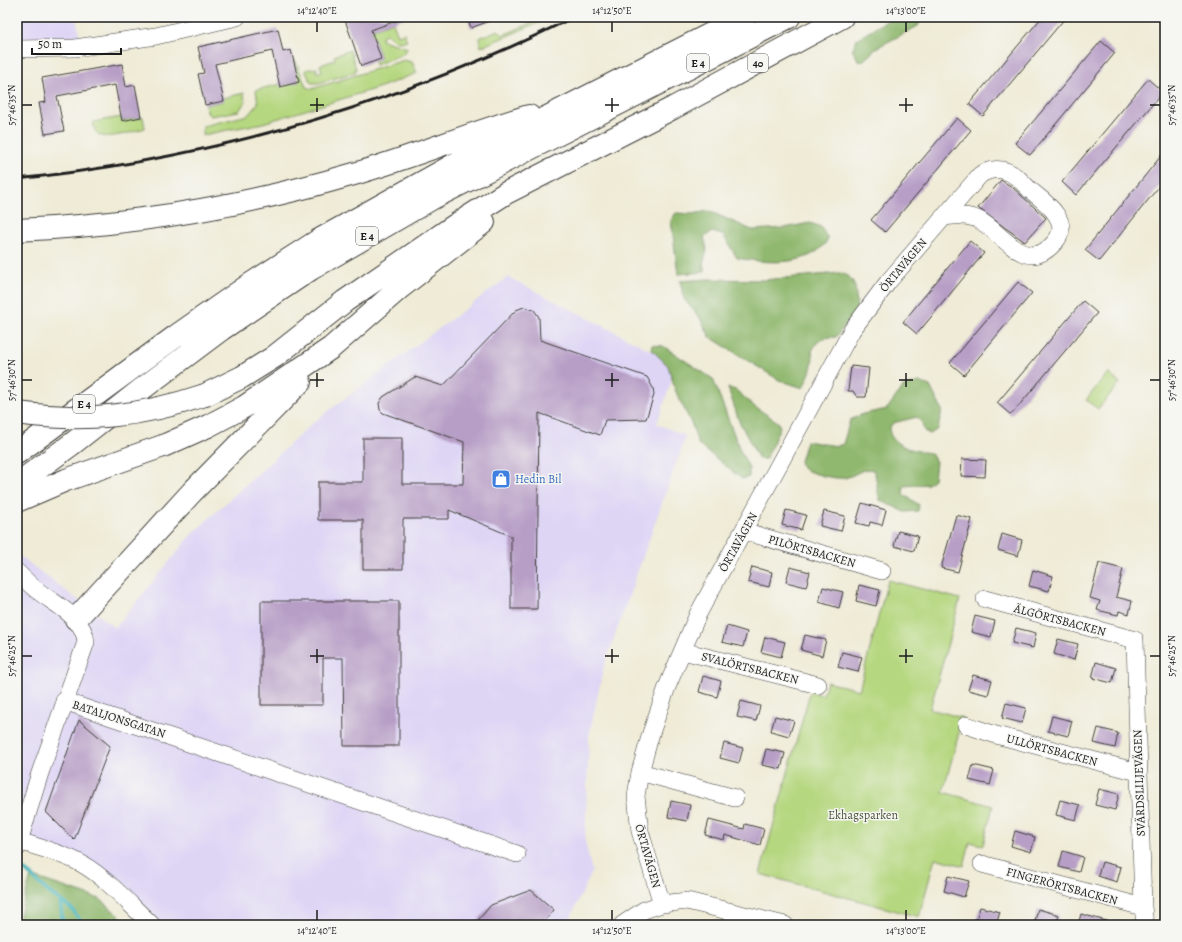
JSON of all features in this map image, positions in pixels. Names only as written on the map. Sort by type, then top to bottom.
[{"type":"highway","name":"E 4","points":[[17,453],[213,310],[319,240],[455,164],[744,17]]},
{"type":"highway","name":"E 4","points":[[17,484],[72,444],[222,329],[311,269],[434,198],[788,17]]},
{"type":"highway","name":"40","points":[[564,164],[674,108],[842,17]]},
{"type":"highway","points":[[17,230],[65,227],[168,214],[278,194],[401,160],[492,127],[586,98]]},
{"type":"highway","points":[[346,300],[385,262],[443,216],[608,109]]},
{"type":"highway","points":[[17,414],[70,418],[113,417],[165,408],[205,395],[242,377],[274,357],[346,300],[480,208],[506,193],[564,164]]},
{"type":"highway","points":[[17,501],[66,480],[163,446],[208,426],[266,393],[331,348],[440,256],[564,164]]},
{"type":"highway","points":[[76,619],[192,492],[305,378],[331,348]]},
{"type":"street","points":[[17,49],[76,48],[97,45],[156,36],[237,17]]},
{"type":"street","name":"ÖRTAVÄGEN","points":[[662,904],[645,850],[637,814],[636,796],[640,772],[667,687],[698,614],[852,330],[888,282],[943,217],[980,175],[988,170],[997,170],[1012,174],[1052,208],[1058,216],[1061,225],[1055,242],[1039,255],[1030,256],[1021,253],[979,220],[960,216],[943,217]]},
{"type":"street","name":"PILÖRTSBACKEN","points":[[743,531],[882,571]]},
{"type":"street","points":[[17,572],[37,590],[76,619],[83,628],[86,642],[64,701]]},
{"type":"street","name":"ÄLGÖRTSBACKEN","points":[[985,599],[1135,640]]},
{"type":"street","name":"SVÄRDSLILJEVÄGEN","points":[[1135,640],[1142,907],[1145,925]]},
{"type":"street","name":"SVALÖRTSBACKEN","points":[[683,651],[818,685]]},
{"type":"street","name":"BATALJONSGATAN","points":[[18,844],[64,701],[297,778],[518,854]]},
{"type":"street","name":"ULLÖRTSBACKEN","points":[[966,725],[996,735],[1138,772]]},
{"type":"street","points":[[640,772],[735,798]]},
{"type":"street","points":[[18,844],[67,856],[83,865],[99,877],[152,925]]},
{"type":"street","name":"FINGERÖRTSBACKEN","points":[[982,864],[1142,907]]},
{"type":"street","points":[[622,925],[644,910],[662,904],[687,900],[785,925]]},
{"type":"shaded area","points":[[17,17],[76,17],[80,38],[17,38]]},
{"type":"shaded area","points":[[508,277],[660,355],[667,362],[670,370],[671,383],[657,424],[686,436],[604,666],[589,736],[585,841],[592,872],[567,925],[163,925],[110,878],[17,833],[17,554],[115,628],[191,535],[315,421]]},
{"type":"green space","points":[[545,17],[552,17],[481,47],[479,38],[498,30],[503,35]]},
{"type":"green space","points":[[893,17],[922,17],[918,26],[878,47],[864,60],[859,61],[852,50],[857,39]]},
{"type":"green space","points":[[393,22],[398,35],[404,33],[407,41],[397,42],[386,34],[382,36],[382,40],[408,48],[403,54],[375,65],[374,61],[381,58],[371,30]]},
{"type":"green space","points":[[350,50],[356,69],[355,72],[319,83],[311,83],[305,70],[317,68],[316,72],[322,72],[320,65],[335,60],[334,56]]},
{"type":"green space","points":[[294,60],[296,61],[306,87],[312,89],[404,60],[412,62],[417,73],[381,87],[263,123],[203,135],[203,126],[248,115],[258,103],[256,90],[280,84],[299,82]]},
{"type":"green space","points":[[244,93],[245,102],[239,111],[211,116],[208,114],[205,105],[223,101],[223,98]]},
{"type":"green space","points":[[121,117],[122,121],[143,117],[145,128],[114,136],[102,136],[95,130],[93,122]]},
{"type":"green space","points":[[709,211],[752,230],[784,228],[810,223],[821,227],[828,239],[821,248],[811,255],[800,259],[774,262],[737,258],[723,235],[712,232],[704,237],[707,250],[703,265],[705,272],[678,274],[671,220],[676,213],[692,214]]},
{"type":"green space","points":[[840,273],[846,275],[853,282],[856,292],[857,310],[836,337],[821,340],[814,347],[812,351],[813,361],[811,370],[803,388],[779,380],[710,337],[700,318],[684,299],[680,281],[708,279],[763,280]]},
{"type":"green space","points":[[652,345],[663,346],[713,379],[740,450],[749,468],[749,477],[742,479],[698,444],[692,425],[676,392],[668,366],[651,349]]},
{"type":"green space","points":[[1108,373],[1120,383],[1098,409],[1086,400]]},
{"type":"green space","points":[[919,382],[930,386],[942,410],[938,429],[930,434],[924,431],[922,423],[917,417],[893,423],[889,428],[890,434],[899,444],[918,451],[931,453],[936,462],[934,479],[928,484],[904,486],[903,494],[919,505],[918,511],[905,512],[880,500],[876,477],[873,470],[869,469],[848,477],[839,478],[817,474],[802,468],[800,461],[806,441],[837,446],[843,444],[850,420],[863,414],[887,409],[903,387]]},
{"type":"green space","points":[[728,388],[736,390],[755,407],[778,422],[780,427],[766,459],[759,459],[739,421]]},
{"type":"green space","name":"Ekhagsparken","points":[[888,580],[960,599],[930,709],[963,718],[943,792],[993,806],[983,845],[970,842],[964,866],[935,858],[919,917],[760,874],[810,692],[823,695],[827,682],[859,690]]},
{"type":"green space","points":[[31,876],[100,899],[130,925],[17,925]]},
{"type":"building","points":[[344,17],[404,18],[371,30],[381,59],[361,66]]},
{"type":"building","points":[[467,17],[497,17],[497,18],[471,28]]},
{"type":"building","points":[[1042,17],[1066,17],[983,116],[969,104]]},
{"type":"building","points":[[278,29],[283,52],[291,50],[299,82],[280,87],[272,51],[215,64],[224,101],[205,105],[198,74],[204,73],[198,47]]},
{"type":"building","points":[[1101,41],[1115,53],[1030,155],[1015,143]]},
{"type":"building","points":[[122,64],[126,87],[135,85],[141,117],[122,121],[115,85],[57,96],[64,131],[45,134],[39,103],[46,102],[42,78]]},
{"type":"building","points":[[1148,79],[1163,92],[1076,195],[1062,182]]},
{"type":"building","points":[[957,118],[971,130],[885,232],[871,220]]},
{"type":"building","points":[[1165,151],[1165,179],[1099,261],[1085,250]]},
{"type":"building","points":[[1001,180],[1012,187],[1046,218],[1025,242],[978,208]]},
{"type":"building","points":[[970,241],[984,253],[917,334],[903,322]]},
{"type":"building","points":[[1018,282],[1032,293],[964,375],[950,363]]},
{"type":"building","points":[[1083,301],[1097,313],[1011,415],[997,403]]},
{"type":"building","name":"Hedin Bil","points":[[524,307],[534,310],[539,317],[540,340],[647,377],[653,388],[654,395],[646,419],[605,420],[600,435],[539,413],[537,609],[511,609],[511,536],[449,510],[449,519],[403,519],[403,569],[363,569],[363,520],[318,520],[318,482],[363,482],[363,438],[402,438],[402,484],[463,484],[464,442],[383,413],[380,410],[379,403],[383,397],[415,377],[443,386],[516,310]]},
{"type":"building","points":[[851,366],[869,368],[866,397],[857,397],[853,391],[848,391]]},
{"type":"building","points":[[962,459],[986,460],[985,477],[961,476]]},
{"type":"building","points":[[862,503],[886,510],[882,525],[870,522],[869,526],[856,523]]},
{"type":"building","points":[[786,510],[806,515],[801,530],[782,525]]},
{"type":"building","points":[[824,511],[845,516],[841,531],[820,526]]},
{"type":"building","points":[[956,515],[972,519],[958,572],[941,568]]},
{"type":"building","points":[[898,531],[918,536],[914,551],[894,546]]},
{"type":"building","points":[[1002,534],[1022,540],[1018,556],[998,550]]},
{"type":"building","points":[[1099,563],[1123,569],[1116,597],[1132,601],[1129,614],[1119,611],[1118,615],[1097,610],[1100,601],[1090,598]]},
{"type":"building","points":[[752,567],[772,572],[769,587],[748,582]]},
{"type":"building","points":[[790,567],[810,572],[806,587],[786,582]]},
{"type":"building","points":[[1033,570],[1053,576],[1049,591],[1029,586]]},
{"type":"building","points":[[859,585],[880,590],[876,606],[856,601]]},
{"type":"building","points":[[823,587],[843,592],[839,608],[819,602]]},
{"type":"building","points":[[261,601],[399,601],[399,746],[344,746],[343,658],[323,658],[323,705],[261,705]]},
{"type":"building","points":[[975,616],[995,621],[991,637],[971,632]]},
{"type":"building","points":[[727,626],[747,632],[743,647],[722,642]]},
{"type":"building","points":[[1016,628],[1036,633],[1033,648],[1012,643]]},
{"type":"building","points":[[805,635],[826,640],[822,656],[801,650]]},
{"type":"building","points":[[765,637],[785,642],[781,657],[761,652]]},
{"type":"building","points":[[1058,639],[1078,644],[1074,660],[1054,654]]},
{"type":"building","points":[[842,652],[862,657],[858,672],[838,667]]},
{"type":"building","points":[[1096,662],[1116,668],[1112,683],[1092,678]]},
{"type":"building","points":[[973,675],[992,680],[988,695],[968,690]]},
{"type":"building","points":[[703,676],[721,681],[717,697],[699,692]]},
{"type":"building","points":[[741,701],[760,706],[756,721],[737,717]]},
{"type":"building","points":[[1006,703],[1026,708],[1022,723],[1002,718]]},
{"type":"building","points":[[775,716],[794,721],[789,736],[771,731]]},
{"type":"building","points":[[1052,716],[1072,721],[1068,736],[1048,731]]},
{"type":"building","points":[[79,720],[110,746],[74,840],[46,812]]},
{"type":"building","points":[[1098,728],[1118,733],[1115,748],[1094,743]]},
{"type":"building","points":[[724,743],[743,748],[739,763],[720,758]]},
{"type":"building","points":[[766,749],[785,753],[781,769],[762,765]]},
{"type":"building","points":[[973,765],[994,770],[990,785],[969,780]]},
{"type":"building","points":[[1099,789],[1119,794],[1115,810],[1095,805]]},
{"type":"building","points":[[1060,800],[1080,805],[1076,820],[1056,815]]},
{"type":"building","points":[[671,801],[690,805],[687,821],[668,817]]},
{"type":"building","points":[[709,820],[744,829],[745,824],[764,829],[760,845],[725,835],[724,840],[705,835]]},
{"type":"building","points":[[1015,831],[1035,837],[1031,852],[1011,846]]},
{"type":"building","points":[[1063,851],[1083,857],[1079,872],[1059,867]]},
{"type":"building","points":[[1102,862],[1121,867],[1117,882],[1098,876]]},
{"type":"building","points":[[948,876],[969,881],[964,897],[944,891]]},
{"type":"building","points":[[531,890],[554,910],[542,925],[474,925],[491,905]]},
{"type":"building","points":[[980,907],[1000,912],[996,925],[976,921]]},
{"type":"building","points":[[1038,909],[1059,915],[1056,925],[1034,925]]},
{"type":"building","points":[[1081,914],[1110,922],[1109,925],[1078,925]]},
{"type":"waterway","points":[[25,870],[47,891],[72,909],[83,925]]},
{"type":"waterway","points":[[60,900],[63,925]]},
{"type":"railway","points":[[17,179],[89,170],[161,157],[232,142],[303,123],[372,101],[440,76],[508,48],[574,17]]},
{"type":"place","name":"Hedin Bil","points":[[501,479]]}]
